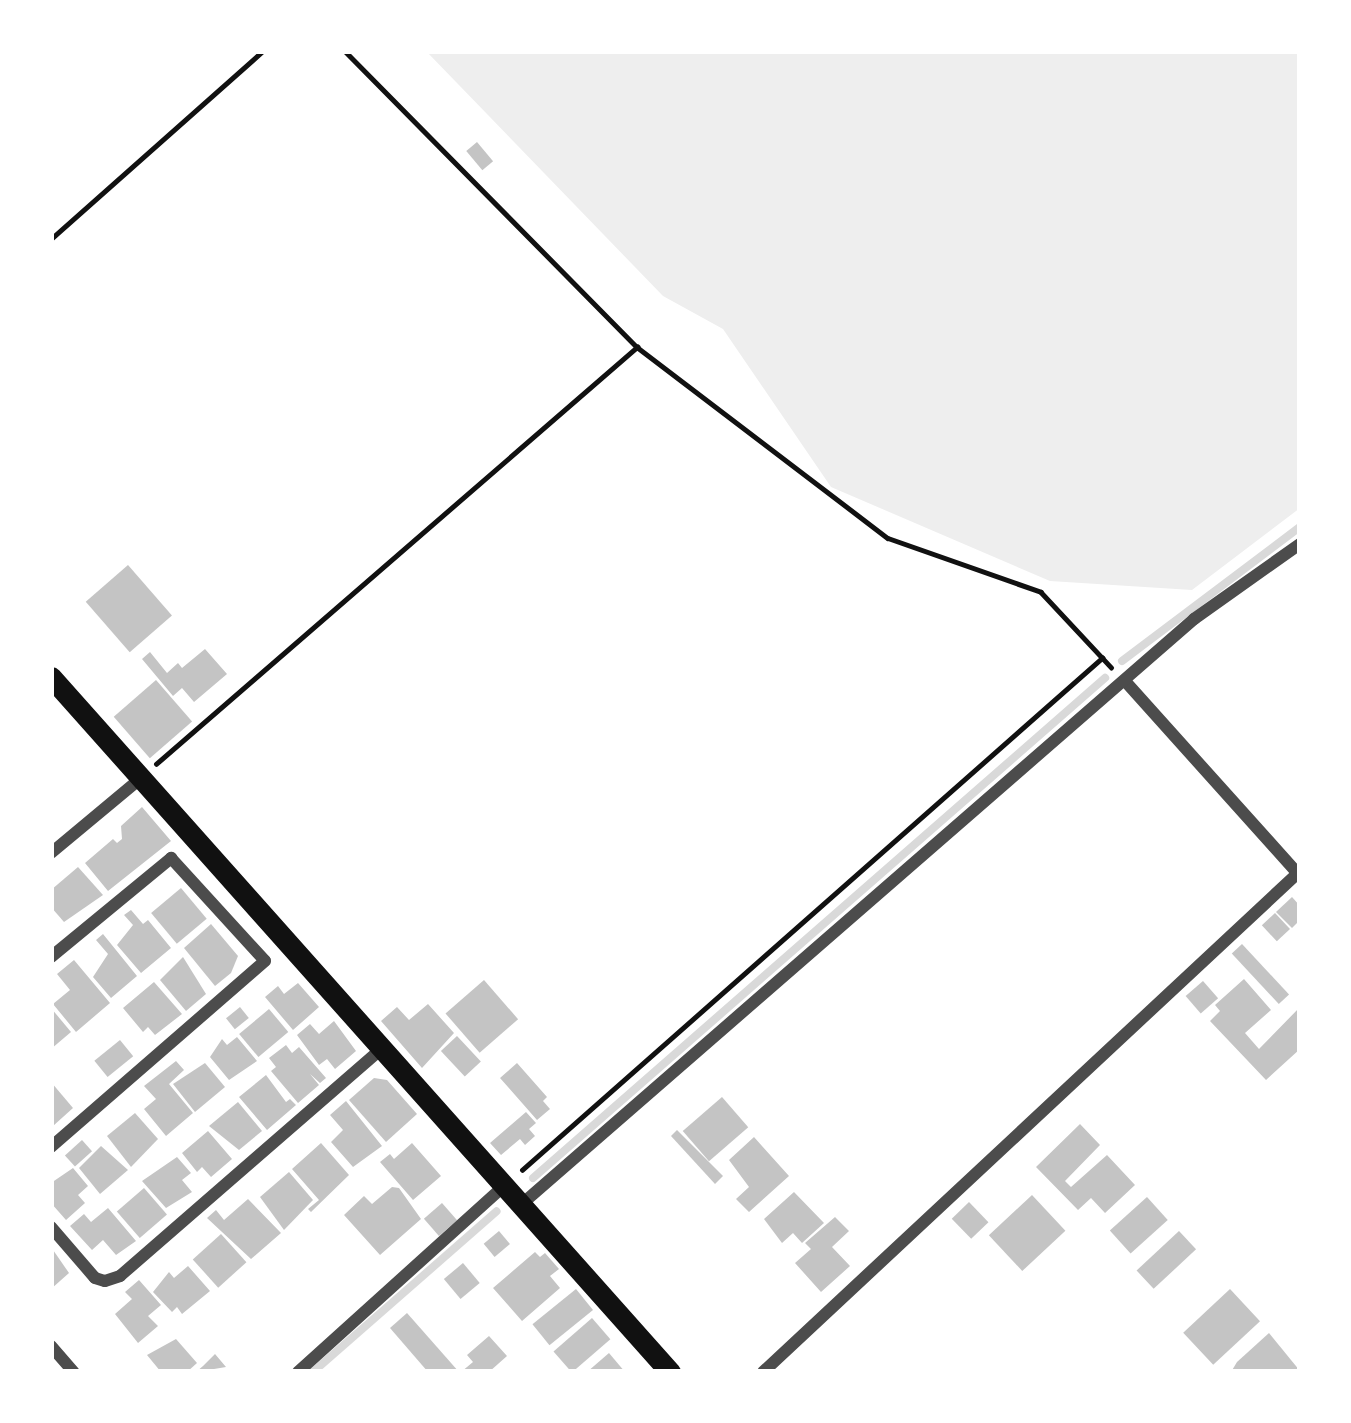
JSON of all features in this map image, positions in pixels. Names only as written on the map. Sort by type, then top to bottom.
[{"type":"main road","points":[[51,677],[523,1203],[659,1368]]},
{"type":"street","points":[[523,1203],[1194,620],[1300,544]]},
{"type":"street","points":[[763,1372],[1299,873],[1125,680]]},
{"type":"street","points":[[51,853],[141,778]]},
{"type":"street","points":[[51,957],[171,858],[265,961],[51,1147]]},
{"type":"street","points":[[51,1227],[95,1278],[105,1281],[120,1276],[382,1048]]},
{"type":"street","points":[[298,1372],[506,1184]]},
{"type":"street","points":[[51,1346],[74,1372]]},
{"type":"path","points":[[51,239],[263,51]]},
{"type":"path","points":[[345,51],[637,347],[887,538],[1041,592],[1125,680]]},
{"type":"path","points":[[141,778],[637,347]]},
{"type":"path","points":[[506,1184],[1102,658]]},
{"type":"shaded area","points":[[426,51],[1300,51],[1300,508],[1192,590],[1050,581],[831,487],[723,329],[663,296]]},
{"type":"building","points":[[477,142],[493,161],[482,170],[466,151]]},
{"type":"building","points":[[128,565],[172,616],[130,652],[86,602]]},
{"type":"building","points":[[205,649],[227,674],[194,702],[182,688],[173,696],[142,659],[150,652],[167,673],[178,663],[182,668]]},
{"type":"building","points":[[156,680],[192,722],[150,758],[114,717]]},
{"type":"building","points":[[142,807],[171,841],[108,891],[85,863],[113,839],[117,843],[122,839],[121,826]]},
{"type":"building","points":[[78,867],[103,895],[64,922],[51,907],[51,890]]},
{"type":"building","points":[[181,888],[207,919],[177,944],[151,913]]},
{"type":"building","points":[[1292,897],[1300,906],[1300,920],[1292,928],[1276,912]]},
{"type":"building","points":[[131,910],[143,924],[148,920],[171,948],[141,973],[117,945],[133,925],[124,915]]},
{"type":"building","points":[[1275,913],[1290,929],[1277,941],[1262,925]]},
{"type":"building","points":[[211,924],[238,956],[231,973],[215,986],[184,948]]},
{"type":"building","points":[[103,934],[137,976],[111,998],[93,977],[108,954],[96,940]]},
{"type":"building","points":[[1242,944],[1289,994],[1279,1004],[1232,954]]},
{"type":"building","points":[[183,957],[206,994],[186,1011],[160,980]]},
{"type":"building","points":[[74,960],[110,1003],[76,1032],[53,1004],[70,990],[57,974]]},
{"type":"building","points":[[1244,979],[1271,1010],[1245,1033],[1259,1049],[1300,1007],[1300,1049],[1266,1080],[1210,1021],[1220,1011],[1215,1005]]},
{"type":"building","points":[[484,980],[518,1019],[480,1053],[446,1013]]},
{"type":"building","points":[[1203,981],[1218,998],[1201,1013],[1186,996]]},
{"type":"building","points":[[154,982],[182,1014],[155,1035],[148,1027],[143,1032],[123,1008]]},
{"type":"building","points":[[298,983],[319,1007],[293,1030],[265,997],[278,986],[284,994]]},
{"type":"building","points":[[428,1004],[454,1033],[422,1068],[381,1021],[397,1007],[409,1020]]},
{"type":"building","points":[[240,1007],[249,1018],[235,1029],[226,1018]]},
{"type":"building","points":[[51,1008],[71,1032],[51,1049]]},
{"type":"building","points":[[269,1009],[288,1032],[258,1057],[239,1034]]},
{"type":"building","points":[[334,1021],[356,1051],[335,1069],[327,1059],[319,1065],[297,1035],[310,1024],[319,1034]]},
{"type":"building","points":[[457,1036],[481,1062],[465,1077],[441,1051]]},
{"type":"building","points":[[237,1037],[257,1061],[229,1080],[210,1057],[222,1039],[227,1045]]},
{"type":"building","points":[[120,1040],[133,1056],[108,1077],[94,1061]]},
{"type":"building","points":[[286,1045],[292,1053],[299,1047],[326,1078],[320,1083],[310,1074],[319,1085],[298,1103],[271,1071],[276,1067],[269,1058]]},
{"type":"building","points":[[176,1061],[184,1070],[169,1084],[193,1113],[166,1136],[144,1109],[156,1099],[144,1086]]},
{"type":"building","points":[[205,1063],[225,1087],[195,1112],[173,1084]]},
{"type":"building","points":[[517,1063],[547,1097],[543,1101],[550,1109],[537,1120],[500,1078]]},
{"type":"building","points":[[266,1075],[286,1102],[290,1099],[296,1105],[267,1130],[239,1097]]},
{"type":"building","points":[[374,1078],[387,1080],[417,1114],[386,1142],[349,1100]]},
{"type":"building","points":[[51,1082],[73,1108],[53,1126],[51,1123]]},
{"type":"building","points":[[722,1097],[748,1127],[709,1161],[683,1131]]},
{"type":"building","points":[[346,1101],[382,1146],[353,1167],[331,1142],[343,1130],[330,1115]]},
{"type":"building","points":[[238,1102],[262,1131],[239,1150],[209,1126]]},
{"type":"building","points":[[526,1112],[536,1123],[529,1129],[535,1136],[525,1145],[520,1139],[501,1155],[490,1143]]},
{"type":"building","points":[[135,1113],[158,1139],[131,1167],[107,1136]]},
{"type":"building","points":[[1080,1124],[1100,1145],[1065,1181],[1071,1187],[1107,1155],[1135,1185],[1105,1213],[1091,1198],[1078,1210],[1036,1167]]},
{"type":"building","points":[[677,1130],[723,1176],[715,1184],[671,1136]]},
{"type":"building","points":[[208,1131],[232,1159],[211,1177],[202,1167],[197,1172],[182,1153]]},
{"type":"building","points":[[754,1137],[789,1176],[749,1212],[736,1199],[749,1187],[729,1160]]},
{"type":"building","points":[[82,1140],[92,1151],[75,1167],[65,1155]]},
{"type":"building","points":[[321,1143],[349,1175],[311,1212],[308,1209],[319,1200],[292,1169]]},
{"type":"building","points":[[412,1143],[441,1176],[413,1200],[380,1162],[390,1154],[394,1159]]},
{"type":"building","points":[[101,1146],[128,1170],[100,1194],[79,1168]]},
{"type":"building","points":[[177,1157],[191,1173],[182,1180],[192,1192],[166,1208],[142,1181]]},
{"type":"building","points":[[73,1168],[88,1186],[78,1195],[85,1203],[66,1220],[51,1203],[51,1183]]},
{"type":"building","points":[[289,1172],[313,1200],[284,1230],[260,1197]]},
{"type":"building","points":[[392,1187],[399,1188],[421,1219],[380,1255],[344,1215],[364,1196],[372,1204]]},
{"type":"building","points":[[144,1188],[167,1214],[140,1238],[117,1212]]},
{"type":"building","points":[[794,1192],[824,1223],[802,1243],[793,1233],[782,1243],[764,1219]]},
{"type":"building","points":[[1032,1195],[1065,1231],[1022,1271],[989,1235]]},
{"type":"building","points":[[1147,1197],[1168,1220],[1131,1253],[1110,1230]]},
{"type":"building","points":[[248,1199],[281,1233],[251,1259],[207,1218],[216,1210],[224,1220]]},
{"type":"building","points":[[969,1202],[988,1222],[971,1239],[952,1219]]},
{"type":"building","points":[[442,1203],[457,1220],[439,1236],[424,1219]]},
{"type":"building","points":[[108,1208],[136,1241],[116,1255],[103,1240],[92,1250],[70,1226],[84,1214],[91,1222]]},
{"type":"building","points":[[835,1217],[849,1231],[832,1247],[850,1266],[821,1292],[795,1263],[811,1249],[805,1243]]},
{"type":"building","points":[[499,1231],[510,1244],[495,1257],[484,1244]]},
{"type":"building","points":[[1179,1231],[1196,1249],[1154,1289],[1137,1271]]},
{"type":"building","points":[[221,1234],[246,1262],[218,1288],[193,1259]]},
{"type":"building","points":[[51,1247],[69,1273],[51,1289]]},
{"type":"building","points":[[535,1252],[540,1257],[545,1253],[559,1269],[550,1276],[560,1288],[522,1321],[493,1288]]},
{"type":"building","points":[[463,1263],[480,1283],[461,1299],[444,1279]]},
{"type":"building","points":[[188,1266],[210,1291],[182,1314],[177,1307],[172,1312],[153,1292],[169,1272],[174,1278]]},
{"type":"building","points":[[139,1280],[161,1305],[148,1316],[158,1326],[138,1343],[115,1314],[132,1299],[125,1292]]},
{"type":"building","points":[[576,1289],[593,1310],[549,1345],[532,1324]]},
{"type":"building","points":[[1230,1289],[1260,1321],[1213,1365],[1183,1333]]},
{"type":"building","points":[[407,1313],[459,1372],[428,1372],[390,1328]]},
{"type":"building","points":[[592,1318],[610,1339],[573,1372],[554,1351]]},
{"type":"building","points":[[1269,1333],[1300,1371],[1231,1372],[1237,1362]]},
{"type":"building","points":[[489,1336],[507,1356],[489,1372],[461,1372],[473,1362],[467,1355]]},
{"type":"building","points":[[176,1339],[197,1363],[187,1372],[161,1372],[147,1355]]},
{"type":"building","points":[[609,1353],[625,1372],[587,1372]]},
{"type":"building","points":[[215,1354],[226,1367],[196,1372],[203,1366]]},
{"type":"waterway","points":[[1122,661],[1300,527]]},
{"type":"waterway","points":[[533,1178],[1105,678]]},
{"type":"waterway","points":[[313,1372],[497,1211]]}]
